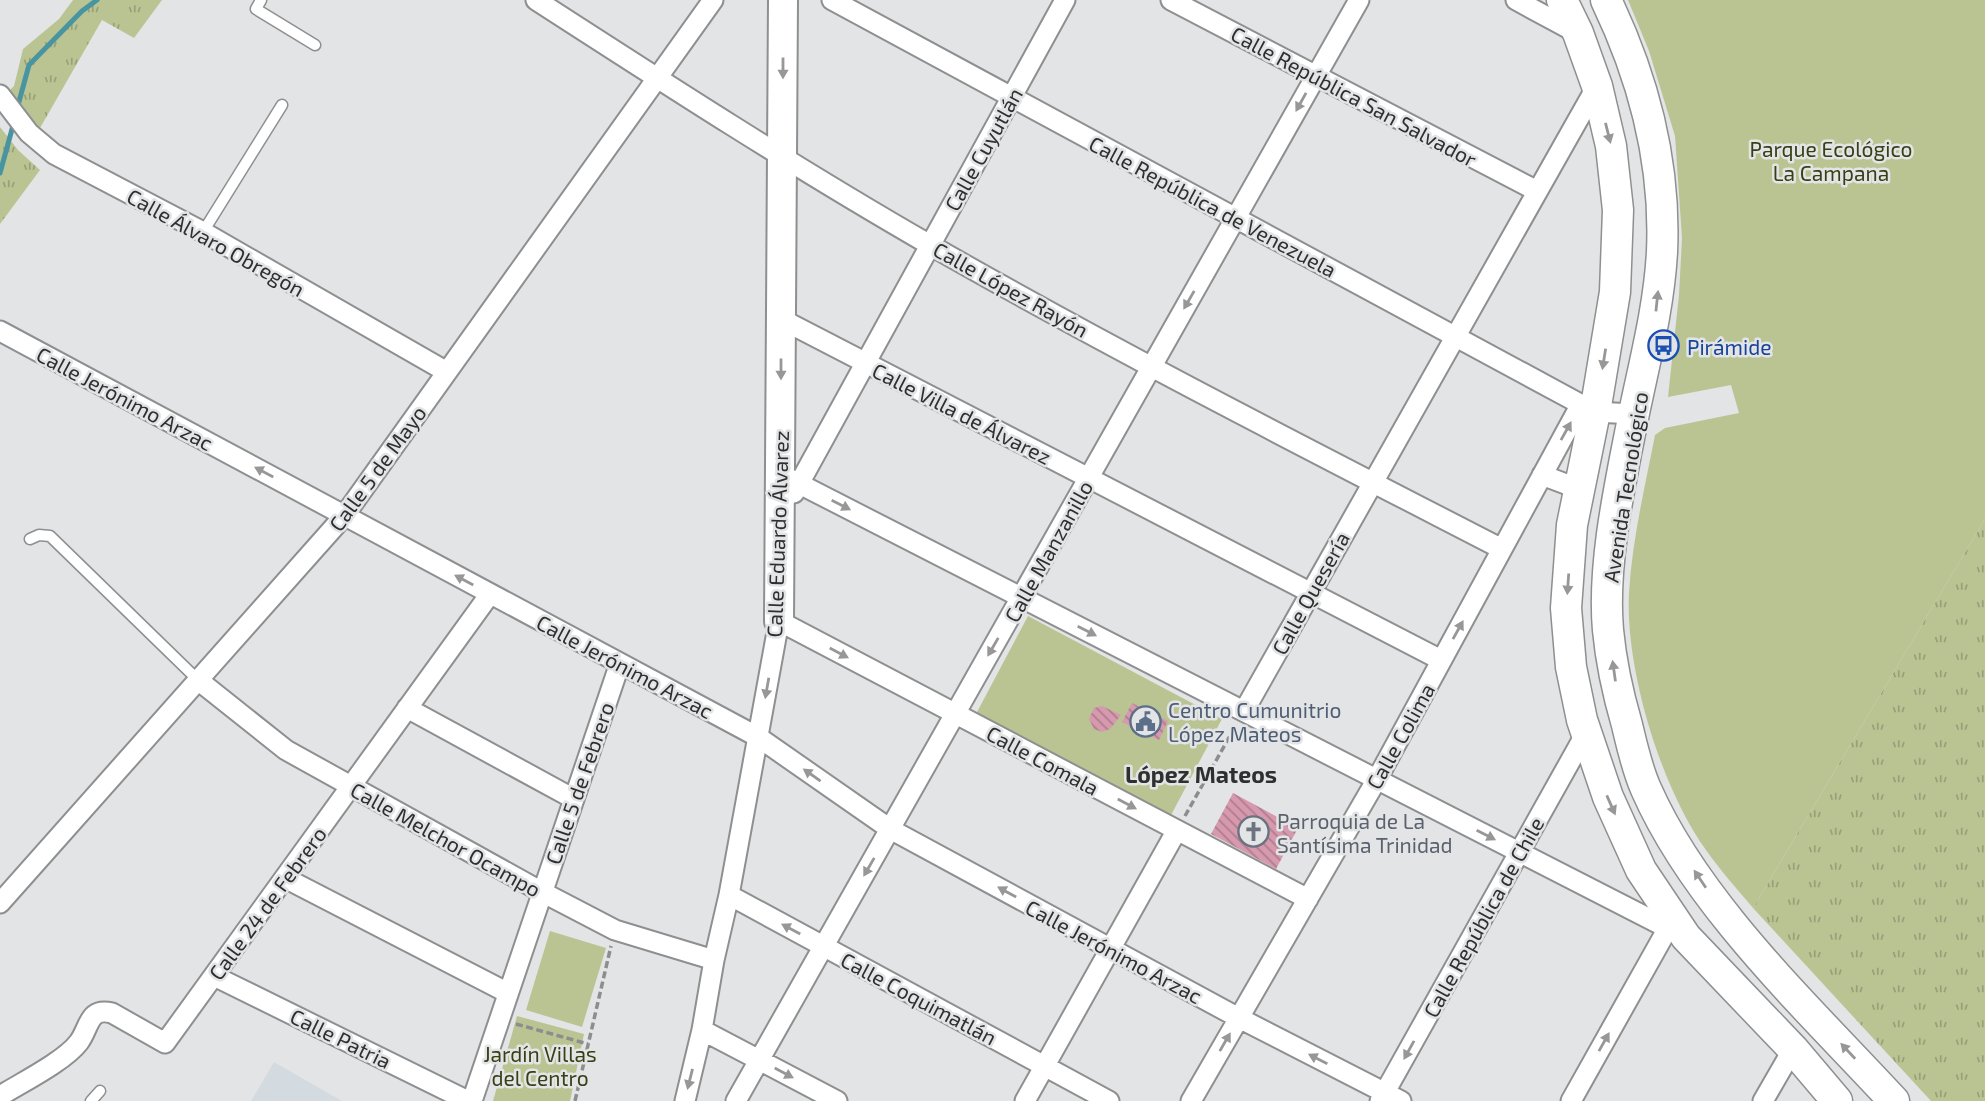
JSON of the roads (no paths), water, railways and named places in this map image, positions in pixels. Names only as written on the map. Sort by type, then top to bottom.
[{"type":"main road","name":"Avenida Tecnológico","points":[[1562,0],[1578,33],[1597,86],[1611,146],[1618,210],[1615,292],[1588,408],[1572,526],[1566,608],[1572,667],[1586,733],[1608,797],[1641,870],[1677,933],[1793,1049],[1837,1101]]},
{"type":"main road","name":"Avenida Tecnológico","points":[[1606,0],[1620,29],[1648,112],[1657,156],[1662,251],[1656,310],[1634,414],[1611,549],[1608,628],[1617,689],[1645,786],[1663,825],[1714,900],[1755,951],[1894,1101]]},
{"type":"street","name":"Calle 5 de Mayo","points":[[0,903],[344,516],[713,0]]},
{"type":"street","name":"Calle Eduardo Álvarez","points":[[685,1101],[729,895],[779,621],[780,518],[789,479],[781,319],[783,0]]},
{"type":"street","name":"Calle República de Venezuela","points":[[832,0],[1588,408]]},
{"type":"street","name":"Calle Cuyutlán","points":[[789,479],[865,363],[1065,0]]},
{"type":"street","name":"Calle República San Salvador","points":[[1171,0],[1537,191]]},
{"type":"street","name":"Calle Manzanillo","points":[[736,1101],[1359,0]]},
{"type":"street","points":[[1516,0],[1578,33]]},
{"type":"street","name":"Calle López Rayón","points":[[548,3],[657,78],[930,245],[1151,367],[1502,549]]},
{"type":"street","name":"Calle Quesería","points":[[1244,711],[1597,86]]},
{"type":"street","name":"Calle Álvaro Obregón","points":[[0,95],[29,133],[54,154],[203,232],[447,372]]},
{"type":"street","name":"Calle Villa de Álvarez","points":[[781,319],[1441,660]]},
{"type":"street","name":"Calle Jerónimo Arzac","points":[[0,331],[758,737],[890,829],[1389,1098]]},
{"type":"street","points":[[1588,408],[1634,414]]},
{"type":"street","name":"Calle Colima","points":[[1191,1101],[1377,779],[1542,475],[1588,408]]},
{"type":"street","points":[[1542,475],[1579,489]]},
{"type":"street","points":[[789,479],[1677,933],[1571,1101]]},
{"type":"street","name":"Calle 24 de Febrero","points":[[0,1096],[68,1053],[79,1042],[93,1015],[102,1011],[111,1013],[165,1043],[490,594]]},
{"type":"street","name":"Calle Comala","points":[[779,621],[1308,899]]},
{"type":"street","name":"Calle 5 de Febrero","points":[[470,1101],[620,663]]},
{"type":"street","name":"Calle Melchor Ocampo","points":[[198,680],[286,750],[542,892],[615,930],[714,960]]},
{"type":"street","points":[[407,708],[574,799]]},
{"type":"street","name":"Calle República de Chile","points":[[1389,1098],[1519,852],[1586,733]]},
{"type":"street","points":[[1025,1101],[1177,830]]},
{"type":"street","points":[[285,878],[508,993]]},
{"type":"street","name":"Calle Coquimatlán","points":[[729,895],[1109,1101]]},
{"type":"street","name":"Calle Patria","points":[[214,976],[470,1101]]},
{"type":"street","points":[[702,1030],[837,1101]]},
{"type":"street","points":[[1763,1101],[1793,1049]]},
{"type":"lane","points":[[261,0],[256,9],[315,45]]},
{"type":"lane","points":[[203,232],[282,105]]},
{"type":"lane","points":[[30,539],[39,535],[50,536],[198,680]]},
{"type":"lane","points":[[91,1101],[100,1091]]},
{"type":"waterway","points":[[17,109],[29,65],[82,11],[97,0]]},
{"type":"waterway","points":[[0,173],[14,122]]},
{"type":"place","name":"Pirámide","points":[[1664,346]]},
{"type":"place","name":"Centro Cumunitrio López Mateos","points":[[1145,721]]},
{"type":"place","name":"Parroquia de La Santísima Trinidad","points":[[1254,832]]},
{"type":"district","name":"López Mateos","points":[[1201,774]]},
{"type":"park label","name":"Parque Ecológico La Campana","points":[[1831,160]]},
{"type":"park label","name":"Jardín Villas del Centro","points":[[540,1065]]}]
